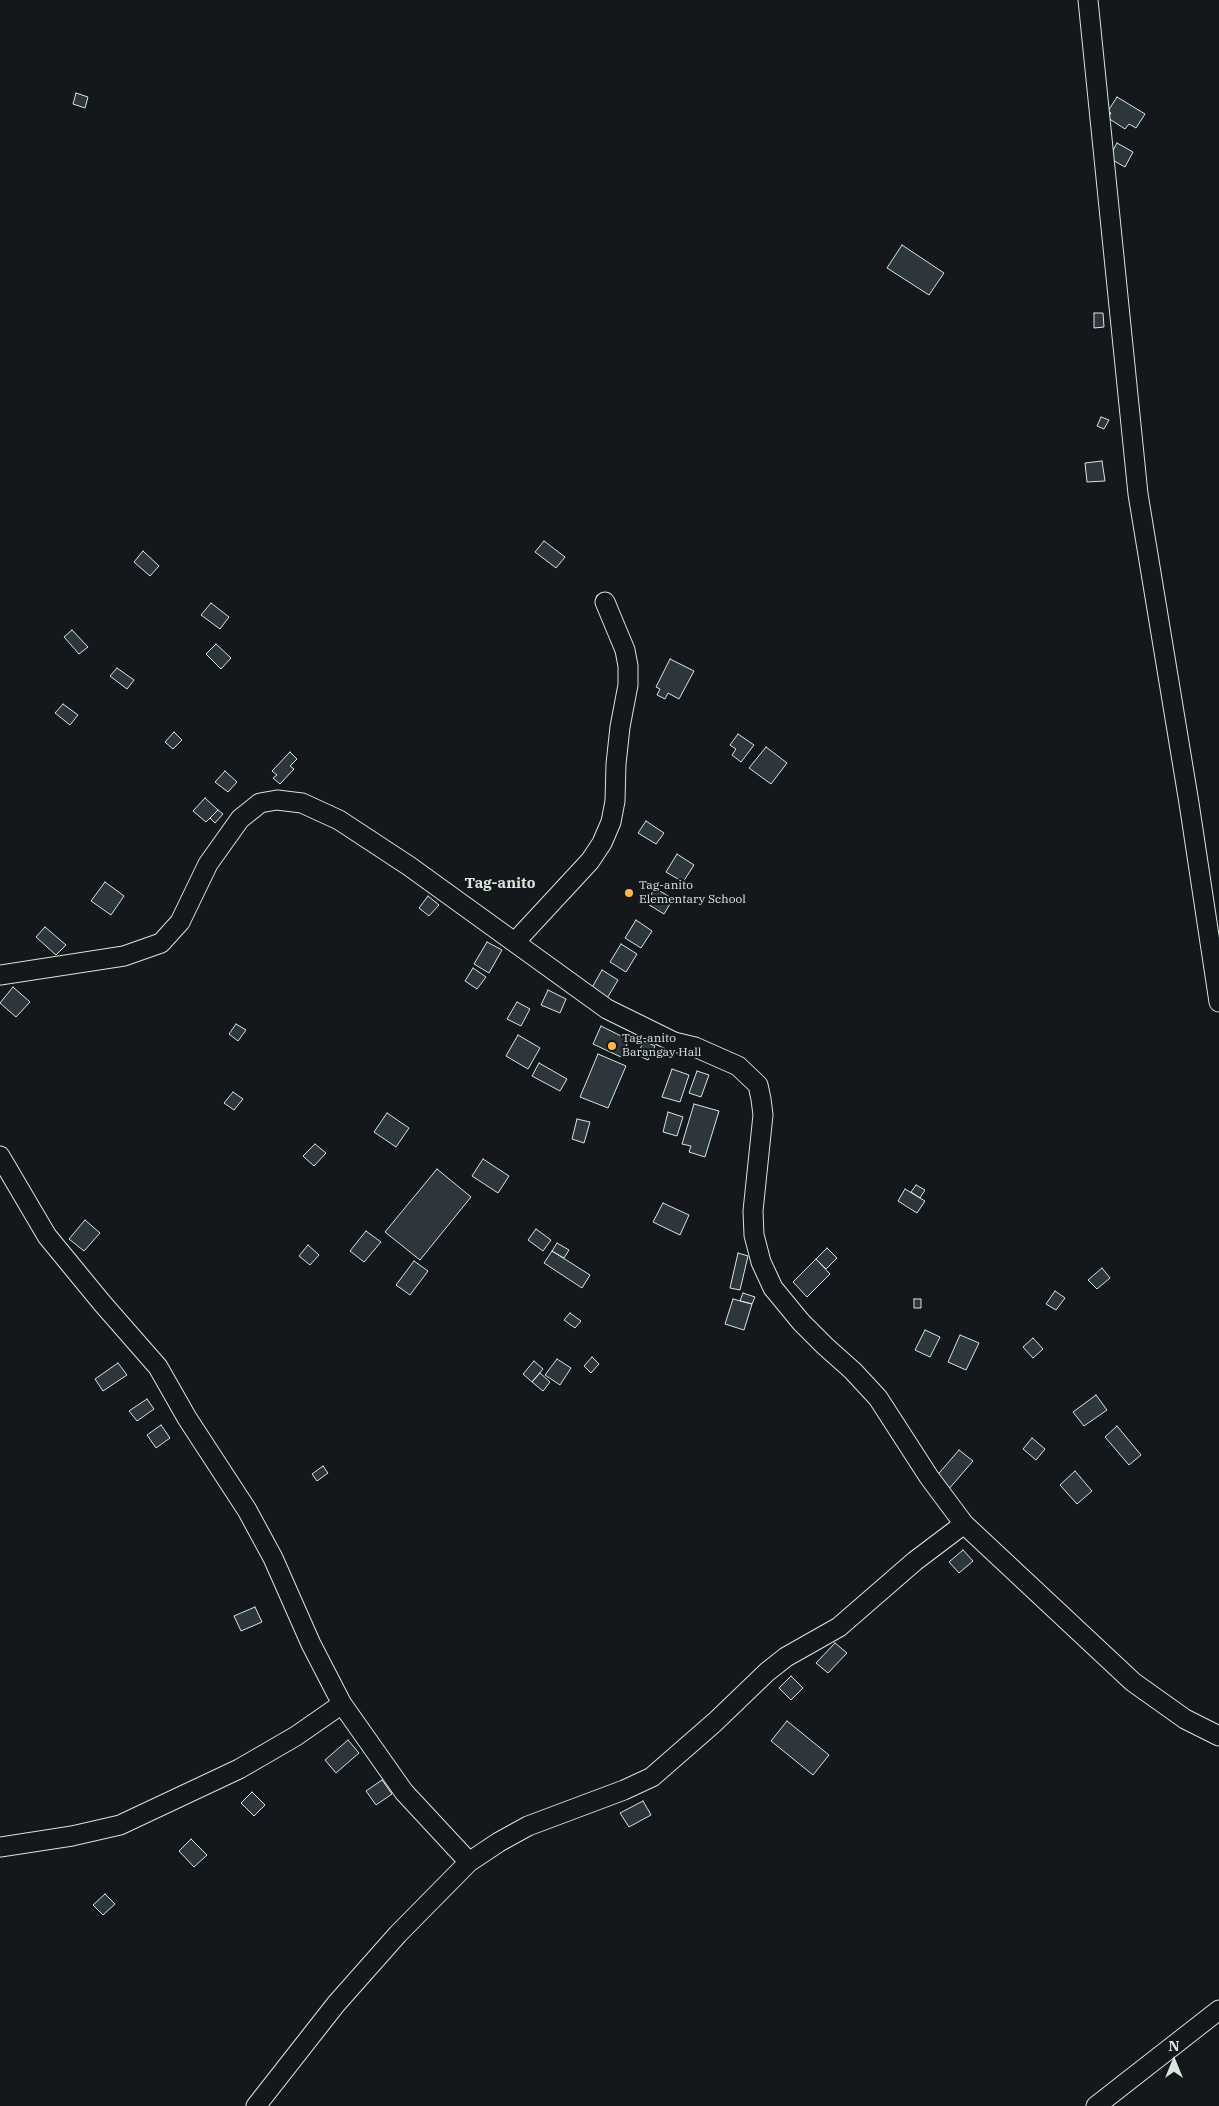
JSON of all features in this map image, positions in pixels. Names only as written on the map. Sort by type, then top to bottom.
[{"type":"street","points":[[1088,0],[1138,494],[1189,803],[1219,1002]]},
{"type":"street","points":[[515,942],[590,861],[602,843],[611,822],[615,801],[616,764],[628,685],[628,666],[625,650],[605,602]]},
{"type":"street","points":[[0,976],[124,956],[161,943],[180,922],[208,864],[240,819],[260,803],[277,800],[302,803],[339,820],[409,866],[607,1009],[674,1042],[695,1047],[738,1066],[758,1085],[763,1115],[753,1210],[754,1235],[761,1262],[773,1288],[801,1322],[853,1371],[878,1398],[929,1477],[964,1524],[1133,1682],[1185,1719],[1219,1736]]},
{"type":"street","points":[[0,1156],[47,1236],[102,1303],[158,1366],[187,1418],[247,1510],[273,1558],[311,1644],[342,1704],[404,1792],[469,1862]]},
{"type":"street","points":[[256,2106],[336,2004],[398,1934],[469,1862],[528,1826],[624,1790],[652,1777],[715,1722],[767,1672],[786,1657],[839,1627],[915,1562],[964,1524]]},
{"type":"street","points":[[0,1847],[72,1836],[120,1825],[239,1768],[296,1736],[342,1704]]},
{"type":"street","points":[[1096,2106],[1219,2010]]},
{"type":"building","points":[[76,93],[88,97],[85,108],[73,104]]},
{"type":"building","points":[[1117,97],[1145,114],[1136,128],[1129,124],[1125,129],[1108,118],[1111,113],[1108,111]]},
{"type":"building","points":[[1117,143],[1133,152],[1125,167],[1109,158]]},
{"type":"building","points":[[902,245],[944,273],[929,295],[887,268]]},
{"type":"building","points":[[1094,313],[1103,313],[1104,327],[1094,328]]},
{"type":"building","points":[[1101,417],[1109,420],[1104,429],[1097,426]]},
{"type":"building","points":[[1102,461],[1105,481],[1087,482],[1085,463]]},
{"type":"building","points":[[544,541],[565,557],[556,568],[535,552]]},
{"type":"building","points":[[143,551],[159,566],[150,576],[134,562]]},
{"type":"building","points":[[211,603],[229,617],[220,629],[201,615]]},
{"type":"building","points":[[72,630],[88,647],[79,654],[64,637]]},
{"type":"building","points":[[216,644],[231,658],[221,669],[206,654]]},
{"type":"building","points":[[670,659],[694,671],[679,699],[668,693],[665,699],[657,695],[660,689],[656,687]]},
{"type":"building","points":[[117,668],[134,680],[127,689],[110,676]]},
{"type":"building","points":[[63,704],[78,715],[70,725],[55,713]]},
{"type":"building","points":[[174,732],[182,740],[173,749],[165,742]]},
{"type":"building","points":[[738,734],[754,745],[741,762],[732,755],[736,749],[730,745]]},
{"type":"building","points":[[766,747],[787,763],[771,784],[749,768]]},
{"type":"building","points":[[290,752],[297,759],[290,766],[294,769],[280,784],[273,778],[277,775],[272,771]]},
{"type":"building","points":[[225,771],[237,782],[228,792],[215,782]]},
{"type":"building","points":[[205,798],[218,810],[206,822],[193,811]]},
{"type":"building","points":[[218,810],[223,814],[215,823],[210,818]]},
{"type":"building","points":[[646,821],[664,833],[656,844],[638,833]]},
{"type":"building","points":[[677,854],[694,865],[683,882],[666,872]]},
{"type":"building","points":[[105,882],[124,896],[111,915],[91,901]]},
{"type":"building","points":[[655,888],[673,899],[664,914],[646,903]]},
{"type":"building","points":[[428,896],[439,905],[429,916],[419,908]]},
{"type":"building","points":[[636,920],[652,931],[641,948],[625,938]]},
{"type":"building","points":[[45,927],[66,945],[56,955],[36,937]]},
{"type":"building","points":[[487,942],[502,950],[489,973],[474,964]]},
{"type":"building","points":[[621,944],[637,954],[626,972],[610,962]]},
{"type":"building","points":[[473,968],[486,977],[477,989],[465,981]]},
{"type":"building","points":[[602,970],[618,980],[606,1000],[590,991]]},
{"type":"building","points":[[13,987],[30,1002],[16,1017],[0,1003]]},
{"type":"building","points":[[548,990],[566,999],[560,1013],[541,1005]]},
{"type":"building","points":[[517,1002],[530,1009],[521,1026],[507,1019]]},
{"type":"building","points":[[236,1024],[246,1030],[238,1041],[229,1034]]},
{"type":"building","points":[[601,1026],[629,1040],[621,1057],[593,1044]]},
{"type":"building","points":[[518,1035],[540,1048],[528,1069],[506,1056]]},
{"type":"building","points":[[644,1041],[655,1046],[648,1060],[637,1055]]},
{"type":"building","points":[[598,1054],[626,1066],[608,1108],[580,1097]]},
{"type":"building","points":[[539,1063],[567,1079],[560,1091],[532,1076]]},
{"type":"building","points":[[672,1069],[689,1075],[680,1102],[662,1097]]},
{"type":"building","points":[[697,1071],[709,1075],[701,1097],[689,1093]]},
{"type":"building","points":[[233,1092],[243,1099],[234,1110],[224,1103]]},
{"type":"building","points":[[694,1104],[719,1111],[705,1157],[689,1152],[691,1146],[682,1144]]},
{"type":"building","points":[[668,1112],[683,1117],[677,1136],[663,1132]]},
{"type":"building","points":[[387,1113],[409,1128],[396,1147],[374,1132]]},
{"type":"building","points":[[577,1119],[590,1122],[584,1143],[572,1139]]},
{"type":"building","points":[[315,1144],[326,1153],[314,1166],[303,1156]]},
{"type":"building","points":[[483,1159],[509,1176],[498,1193],[472,1176]]},
{"type":"building","points":[[437,1169],[471,1197],[420,1260],[385,1232]]},
{"type":"building","points":[[916,1185],[925,1190],[920,1198],[911,1192]]},
{"type":"building","points":[[905,1189],[925,1201],[917,1213],[898,1201]]},
{"type":"building","points":[[663,1203],[689,1215],[680,1235],[653,1222]]},
{"type":"building","points":[[85,1220],[100,1233],[84,1251],[69,1239]]},
{"type":"building","points":[[536,1229],[551,1240],[543,1251],[528,1240]]},
{"type":"building","points":[[366,1231],[381,1242],[364,1262],[350,1251]]},
{"type":"building","points":[[557,1243],[569,1250],[564,1258],[552,1251]]},
{"type":"building","points":[[308,1245],[319,1255],[310,1265],[299,1256]]},
{"type":"building","points":[[827,1248],[837,1258],[826,1269],[816,1259]]},
{"type":"building","points":[[552,1251],[590,1275],[582,1288],[544,1263]]},
{"type":"building","points":[[738,1253],[748,1256],[740,1290],[730,1288]]},
{"type":"building","points":[[816,1259],[830,1274],[807,1297],[793,1282]]},
{"type":"building","points":[[414,1261],[428,1271],[410,1295],[396,1285]]},
{"type":"building","points":[[1102,1268],[1110,1278],[1097,1289],[1088,1280]]},
{"type":"building","points":[[1055,1291],[1065,1298],[1056,1310],[1046,1304]]},
{"type":"building","points":[[743,1293],[755,1297],[752,1304],[740,1301]]},
{"type":"building","points":[[733,1299],[752,1304],[744,1330],[725,1324]]},
{"type":"building","points":[[914,1299],[921,1299],[921,1308],[914,1308]]},
{"type":"building","points":[[570,1313],[581,1321],[575,1328],[564,1320]]},
{"type":"building","points":[[925,1330],[940,1337],[930,1357],[915,1350]]},
{"type":"building","points":[[960,1335],[979,1343],[966,1370],[948,1362]]},
{"type":"building","points":[[1033,1338],[1043,1349],[1033,1358],[1023,1347]]},
{"type":"building","points":[[592,1357],[599,1364],[591,1373],[584,1366]]},
{"type":"building","points":[[557,1359],[571,1368],[560,1385],[545,1375]]},
{"type":"building","points":[[534,1361],[543,1369],[532,1382],[523,1374]]},
{"type":"building","points":[[118,1363],[127,1375],[103,1391],[95,1379]]},
{"type":"building","points":[[540,1373],[550,1382],[543,1391],[532,1382]]},
{"type":"building","points":[[1096,1395],[1107,1410],[1084,1426],[1073,1412]]},
{"type":"building","points":[[147,1399],[154,1409],[137,1421],[129,1411]]},
{"type":"building","points":[[161,1425],[170,1438],[156,1448],[147,1435]]},
{"type":"building","points":[[1117,1426],[1141,1455],[1129,1465],[1105,1437]]},
{"type":"building","points":[[1032,1438],[1045,1449],[1036,1460],[1023,1449]]},
{"type":"building","points":[[959,1450],[973,1461],[948,1490],[934,1479]]},
{"type":"building","points":[[323,1466],[328,1473],[317,1481],[312,1474]]},
{"type":"building","points":[[1075,1471],[1092,1491],[1077,1504],[1060,1485]]},
{"type":"building","points":[[963,1550],[973,1561],[959,1573],[949,1562]]},
{"type":"building","points":[[255,1607],[262,1622],[241,1631],[234,1616]]},
{"type":"building","points":[[835,1643],[847,1653],[828,1673],[816,1663]]},
{"type":"building","points":[[791,1676],[803,1688],[791,1700],[779,1688]]},
{"type":"building","points":[[787,1721],[829,1755],[813,1775],[771,1741]]},
{"type":"building","points":[[348,1740],[359,1753],[336,1773],[325,1760]]},
{"type":"building","points":[[382,1780],[392,1794],[376,1805],[366,1791]]},
{"type":"building","points":[[252,1792],[265,1805],[254,1816],[241,1803]]},
{"type":"building","points":[[643,1801],[651,1815],[629,1827],[620,1813]]},
{"type":"building","points":[[191,1839],[207,1855],[194,1867],[179,1851]]},
{"type":"building","points":[[105,1894],[115,1904],[103,1915],[93,1905]]},
{"type":"place","name":"Tag-anito Elementary School","points":[[629,893]]},
{"type":"place","name":"Tag-anito Barangay Hall","points":[[612,1046]]},
{"type":"district","name":"Tag-anito","points":[[500,884]]}]
